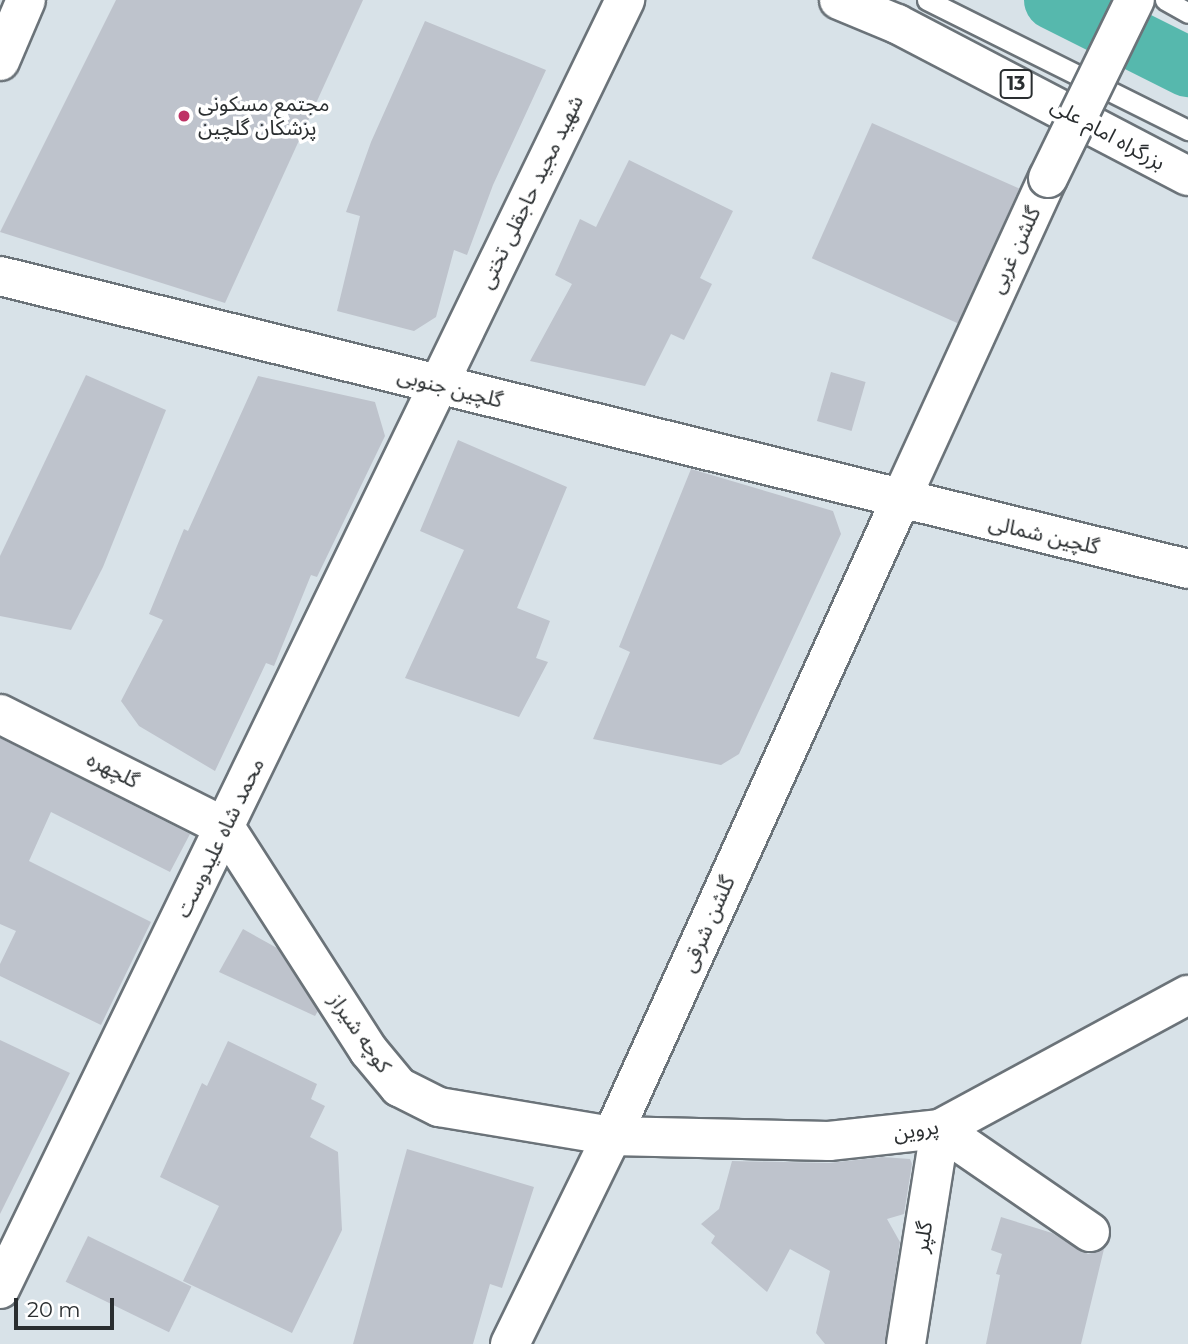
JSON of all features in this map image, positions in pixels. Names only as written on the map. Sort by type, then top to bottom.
[{"type":"main road","points":[[0,61],[26,0]]},
{"type":"main road","name":"شهید مجید حاجقلی تختی","points":[[436,385],[625,0]]},
{"type":"main road","name":"بزرگراه امام علی","points":[[839,0],[910,30],[1188,176]]},
{"type":"main road","name":"گلشن غربی","points":[[900,502],[1048,178],[1135,0]]},
{"type":"main road","name":"گلچین جنوبی","points":[[0,276],[900,502]]},
{"type":"main road","name":"محمد شاه علیدوست","points":[[0,1289],[436,385]]},
{"type":"main road","name":"گلچین شمالی","points":[[900,502],[1188,569]]},
{"type":"main road","name":"گلشن شرقی","points":[[510,1344],[612,1136],[900,502]]},
{"type":"main road","name":"گلچهره","points":[[0,714],[225,827]]},
{"type":"main road","name":"کوچه شیراز","points":[[225,827],[369,1051],[399,1087],[439,1107],[612,1136]]},
{"type":"main road","name":"پروین","points":[[612,1136],[829,1141],[940,1129],[1188,995]]},
{"type":"main road","points":[[940,1129],[1090,1232]]},
{"type":"main road","name":"گلپر","points":[[906,1344],[940,1129]]},
{"type":"lane","points":[[927,0],[1188,130]]},
{"type":"lane","points":[[1165,0],[1188,13]]},
{"type":"building","name":"مجتمع مسکونی پزشکان گلچین","points":[[116,0],[363,0],[225,303],[0,232]]},
{"type":"building","points":[[425,21],[546,70],[493,185],[467,255],[454,250],[436,317],[414,331],[337,311],[360,216],[346,212],[371,142]]},
{"type":"building","points":[[872,123],[1019,188],[959,324],[812,258]]},
{"type":"building","points":[[629,160],[733,211],[700,278],[712,284],[684,340],[671,334],[645,386],[530,361],[572,284],[555,275],[580,219],[596,227]]},
{"type":"building","points":[[831,372],[866,382],[852,431],[817,421]]},
{"type":"building","points":[[86,375],[166,410],[103,567],[71,630],[0,616],[0,556]]},
{"type":"building","points":[[258,376],[375,402],[385,436],[317,577],[311,575],[274,666],[266,663],[215,771],[139,726],[121,701],[163,620],[149,614],[184,529],[188,531]]},
{"type":"building","points":[[458,440],[567,487],[517,608],[550,621],[536,658],[548,662],[519,717],[405,678],[464,550],[420,531]]},
{"type":"building","points":[[691,469],[833,511],[841,534],[739,754],[721,765],[593,739],[630,652],[619,647]]},
{"type":"building","points":[[0,738],[190,834],[170,872],[51,812],[29,861],[151,922],[101,1025],[0,976],[0,964],[16,931],[0,924]]},
{"type":"building","points":[[243,929],[277,948],[318,1011],[315,1016],[219,972]]},
{"type":"building","points":[[0,1040],[70,1073],[0,1214]]},
{"type":"building","points":[[228,1041],[317,1084],[311,1099],[325,1106],[310,1137],[338,1152],[342,1230],[292,1333],[183,1281],[219,1206],[160,1177],[202,1083],[207,1086]]},
{"type":"building","points":[[407,1149],[534,1187],[502,1288],[490,1284],[473,1344],[353,1344]]},
{"type":"building","points":[[882,1157],[910,1159],[912,1164],[904,1214],[887,1219],[900,1242],[885,1344],[825,1344],[816,1333],[830,1271],[790,1249],[767,1292],[711,1243],[715,1236],[701,1224],[719,1209],[732,1161],[829,1163]]},
{"type":"building","points":[[1001,1217],[1052,1233],[1088,1254],[1104,1249],[1081,1344],[986,1344],[1000,1275],[996,1274],[1002,1254],[991,1250]]},
{"type":"building","points":[[88,1236],[191,1286],[169,1332],[66,1282]]},
{"type":"waterway","points":[[1054,0],[1188,67]]},
{"type":"place","name":"مجتمع مسکونی پزشکان گلچین","points":[[184,116]]}]
